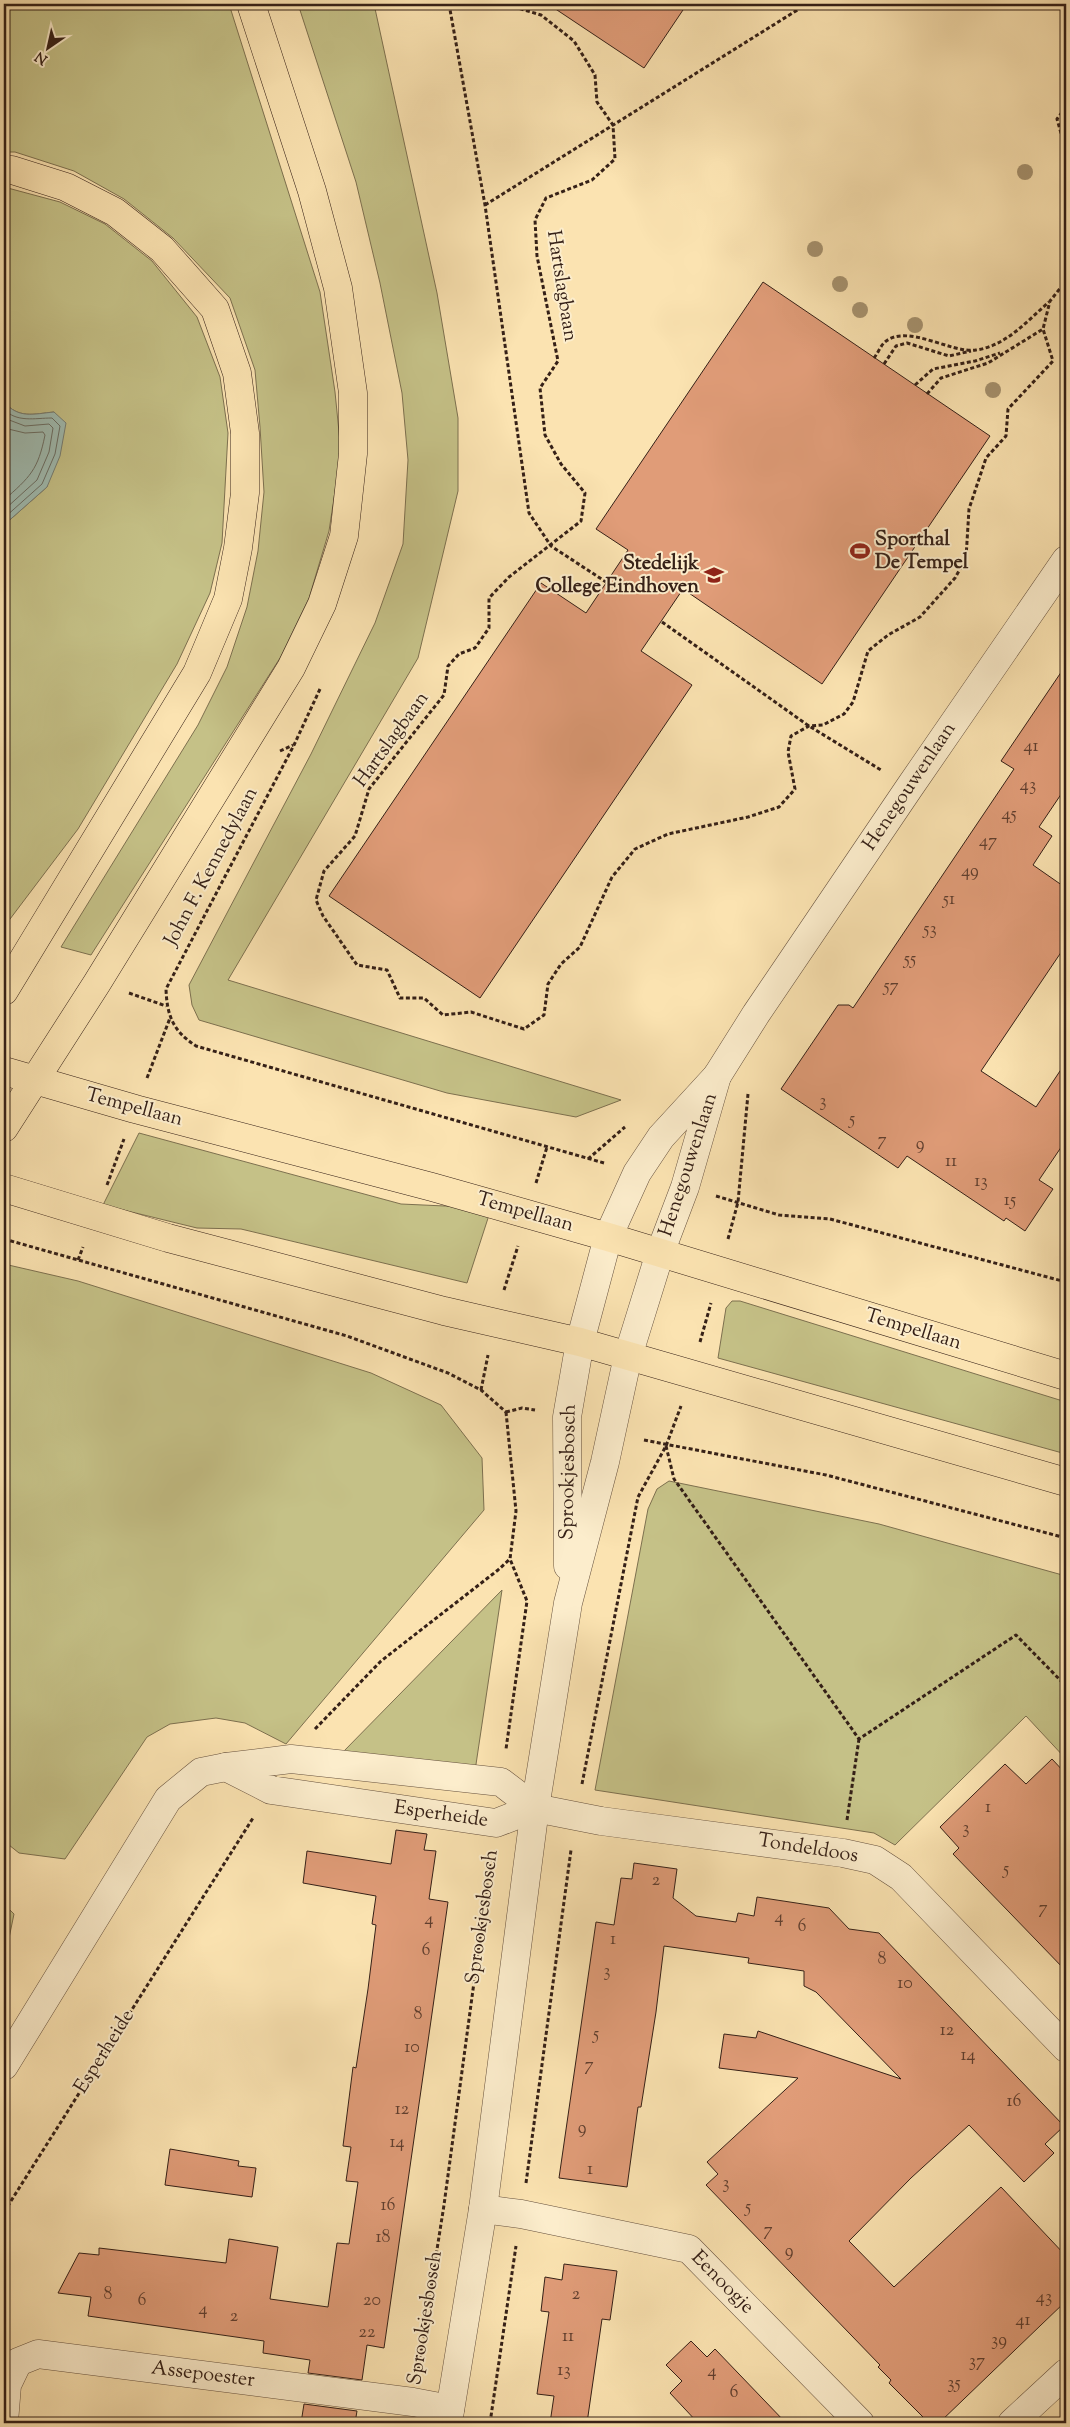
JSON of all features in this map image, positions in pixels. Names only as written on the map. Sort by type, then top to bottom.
[{"type":"main road","points":[[4,1128],[36,1080],[291,668],[322,604],[344,536],[353,454],[353,393],[338,288],[312,191],[251,4]]},
{"type":"main road","points":[[4,170],[12,170],[66,187],[115,212],[162,249],[215,309],[237,373],[245,433],[245,493],[238,548],[228,599],[197,673],[4,991]]},
{"type":"main road","name":"Tempellaan","points":[[4,1071],[135,1109],[528,1214],[1066,1376]]},
{"type":"main road","points":[[4,1188],[168,1238],[494,1323],[580,1342],[1066,1482]]},
{"type":"street","name":"Henegouwenlaan","points":[[580,1342],[608,1237],[637,1173],[661,1137],[718,1076],[756,1014],[1066,560]]},
{"type":"street","name":"Henegouwenlaan","points":[[628,1356],[660,1253],[685,1187],[718,1076]]},
{"type":"street","name":"Sprookjesbosch","points":[[568,1603],[567,1416],[580,1342]]},
{"type":"street","name":"Sprookjesbosch","points":[[449,2416],[482,2209],[535,1808],[568,1603],[605,1462],[628,1356]]},
{"type":"street","name":"Esperheide","points":[[4,2066],[168,1799],[201,1772],[291,1758],[501,1782],[535,1808]]},
{"type":"street","name":"Esperheide","points":[[226,1767],[271,1790],[496,1823],[535,1808]]},
{"type":"street","name":"Tondeldoos","points":[[535,1808],[576,1814],[601,1821],[843,1853],[875,1860],[900,1877],[1066,2048]]},
{"type":"street","name":"Eenoogje","points":[[482,2209],[521,2214],[690,2249],[860,2423]]},
{"type":"street","name":"Assepoester","points":[[4,2422],[7,2385],[18,2362],[38,2354],[413,2402],[449,2416]]},
{"type":"street","points":[[1012,2423],[1066,2373]]},
{"type":"path","name":"Hartslagbaan","points":[[449,5],[504,4],[541,15],[574,41],[595,75],[597,102],[612,125],[615,160],[592,180],[546,198],[535,220],[537,256],[558,360],[540,388],[545,435],[561,464],[585,493],[581,521],[509,577],[489,598],[489,628],[475,648],[459,654],[448,666],[444,695],[369,789],[355,836],[324,871],[316,900],[323,916],[357,965],[388,970],[400,998],[424,998],[443,1015],[471,1012],[524,1029],[544,1015],[548,984],[561,964],[580,947],[612,877],[635,849],[668,834],[748,818],[779,807],[795,788],[788,752],[791,736],[809,726],[823,725],[844,714],[853,702],[868,651],[888,635],[920,617],[955,578],[966,558],[969,508],[986,458],[1006,436],[1008,409],[1053,360],[1043,328]]},
{"type":"path","points":[[485,205],[807,4]]},
{"type":"path","points":[[449,5],[485,205],[529,513],[551,546],[606,582]]},
{"type":"path","points":[[1066,107],[1057,119],[1066,152]]},
{"type":"path","points":[[884,364],[896,346],[907,343],[949,356],[1001,343],[1050,301],[1066,281]]},
{"type":"path","points":[[927,394],[941,378],[988,364],[1043,328],[1050,301]]},
{"type":"path","points":[[874,358],[886,341],[896,337],[909,336],[974,351]]},
{"type":"path","points":[[915,385],[932,369],[975,361],[1006,351]]},
{"type":"path","points":[[662,622],[809,726],[909,788]]},
{"type":"path","name":"John F. Kennedylaan","points":[[294,745],[166,989],[166,1006],[170,1018],[183,1037],[196,1046],[547,1147]]},
{"type":"path","name":"Henegouwenlaan","points":[[666,1446],[691,1374],[738,1202],[749,1084]]},
{"type":"path","points":[[481,1390],[494,1323],[547,1147],[588,1160]]},
{"type":"path","points":[[685,1187],[778,1215],[830,1219],[1066,1282]]},
{"type":"path","points":[[4,1239],[347,1336],[448,1372],[481,1390],[506,1412],[516,1512],[510,1558],[526,1601],[501,1782]]},
{"type":"path","points":[[666,1446],[826,1475],[1066,1538]]},
{"type":"path","points":[[666,1446],[674,1479],[859,1739],[843,1853]]},
{"type":"path","points":[[490,2423],[576,1814],[638,1497],[666,1446]]},
{"type":"path","points":[[291,1758],[324,1719],[381,1661],[498,1570],[510,1558]]},
{"type":"path","points":[[859,1739],[1016,1635],[1066,1686]]},
{"type":"path","name":"Esperheide","points":[[4,2212],[271,1790]]},
{"type":"path","name":"Sprookjesbosch","points":[[413,2402],[444,2205],[496,1823]]},
{"type":"shaded area","points":[[4,4],[229,4],[320,292],[335,392],[341,452],[329,531],[309,598],[280,658],[91,955],[61,947],[198,725],[227,667],[247,607],[258,551],[264,492],[255,370],[230,298],[173,238],[124,199],[74,171],[15,152],[4,152]]},
{"type":"shaded area","points":[[298,4],[374,4],[437,293],[458,418],[458,491],[418,658],[228,980],[621,1100],[576,1117],[447,1093],[199,1020],[192,1005],[189,985],[311,754],[375,623],[403,544],[408,460],[402,393],[380,283],[356,182]]},
{"type":"shaded area","points":[[4,187],[60,202],[105,224],[152,261],[197,317],[220,377],[228,433],[222,543],[210,593],[177,664],[78,829],[4,927],[4,525],[47,487],[54,412],[21,413],[15,411],[4,402]]},
{"type":"shaded area","points":[[139,1133],[401,1204],[467,1207],[490,1212],[467,1283],[241,1229],[197,1228],[103,1205]]},
{"type":"shaded area","points":[[4,1264],[78,1281],[371,1373],[441,1405],[482,1458],[484,1510],[286,1744],[245,1723],[216,1718],[170,1724],[147,1737],[65,1859],[19,1853],[4,1841]]},
{"type":"shaded area","points":[[732,1301],[740,1301],[1066,1402],[1066,1454],[718,1358],[726,1308]]},
{"type":"shaded area","points":[[669,1481],[879,1524],[1066,1576],[1066,1759],[1026,1716],[895,1845],[874,1833],[595,1790],[648,1509],[657,1489]]},
{"type":"shaded area","points":[[502,1590],[475,1771],[343,1752]]},
{"type":"shaded area","points":[[4,1904],[14,1914],[8,1943],[4,1950]]},
{"type":"water","points":[[4,402],[15,411],[21,413],[54,412],[66,423],[60,456],[47,487],[4,525]]},
{"type":"building","points":[[548,4],[687,4],[644,68]]},
{"type":"building","points":[[763,282],[990,436],[822,684],[683,589],[641,651],[692,685],[480,998],[329,896],[541,583],[586,613],[628,550],[596,529]]},
{"type":"building","points":[[1066,665],[1066,787],[1039,827],[1052,836],[1033,865],[1066,888],[1066,945],[981,1071],[1036,1107],[1066,1062],[1066,1140],[1039,1180],[1053,1189],[1025,1231],[1006,1218],[1004,1221],[907,1156],[898,1168],[781,1089],[838,1005],[849,1005],[853,1008],[1014,769],[1001,761]]},
{"type":"building","points":[[1052,1759],[1066,1774],[1066,1971],[953,1854],[959,1848],[940,1827],[1005,1764],[1026,1784]]},
{"type":"building","points":[[396,1830],[427,1834],[424,1850],[436,1851],[429,1899],[448,1902],[384,2348],[367,2345],[362,2380],[308,2373],[310,2360],[263,2353],[264,2341],[88,2316],[91,2297],[58,2293],[79,2253],[99,2255],[99,2248],[226,2263],[229,2239],[278,2247],[270,2299],[328,2307],[337,2243],[349,2244],[358,2182],[346,2181],[351,2147],[343,2146],[353,2067],[356,2068],[368,1989],[376,1925],[372,1924],[376,1896],[303,1883],[307,1851],[391,1864]]},
{"type":"building","points":[[634,1863],[677,1869],[673,1898],[696,1916],[736,1922],[738,1913],[754,1916],[757,1897],[829,1908],[849,1929],[879,1933],[1064,2126],[1045,2144],[1054,2153],[1024,2182],[969,2125],[911,2178],[849,2241],[894,2287],[1001,2187],[1066,2256],[1066,2301],[939,2423],[929,2423],[889,2383],[891,2380],[878,2367],[880,2365],[706,2185],[718,2174],[707,2162],[798,2078],[719,2068],[724,2034],[756,2038],[758,2031],[901,2079],[816,1992],[804,1986],[804,1971],[748,1963],[749,1958],[664,1946],[656,2012],[641,2107],[638,2107],[627,2187],[559,2178],[596,1922],[614,1925],[621,1878],[632,1879]]},
{"type":"building","points":[[170,2149],[239,2161],[238,2166],[256,2168],[252,2197],[165,2185]]},
{"type":"building","points":[[564,2264],[617,2271],[610,2320],[602,2319],[587,2423],[550,2423],[554,2396],[537,2394],[549,2312],[541,2311],[545,2277],[562,2280]]},
{"type":"building","points":[[691,2341],[707,2357],[715,2349],[786,2423],[698,2423],[670,2393],[682,2381],[666,2365]]},
{"type":"building","points":[[304,2404],[357,2411],[355,2423],[301,2423]]},
{"type":"place","name":"Sporthal De Tempel","points":[[860,551]]},
{"type":"place","name":"Stedelijk College Eindhoven","points":[[714,575]]}]
